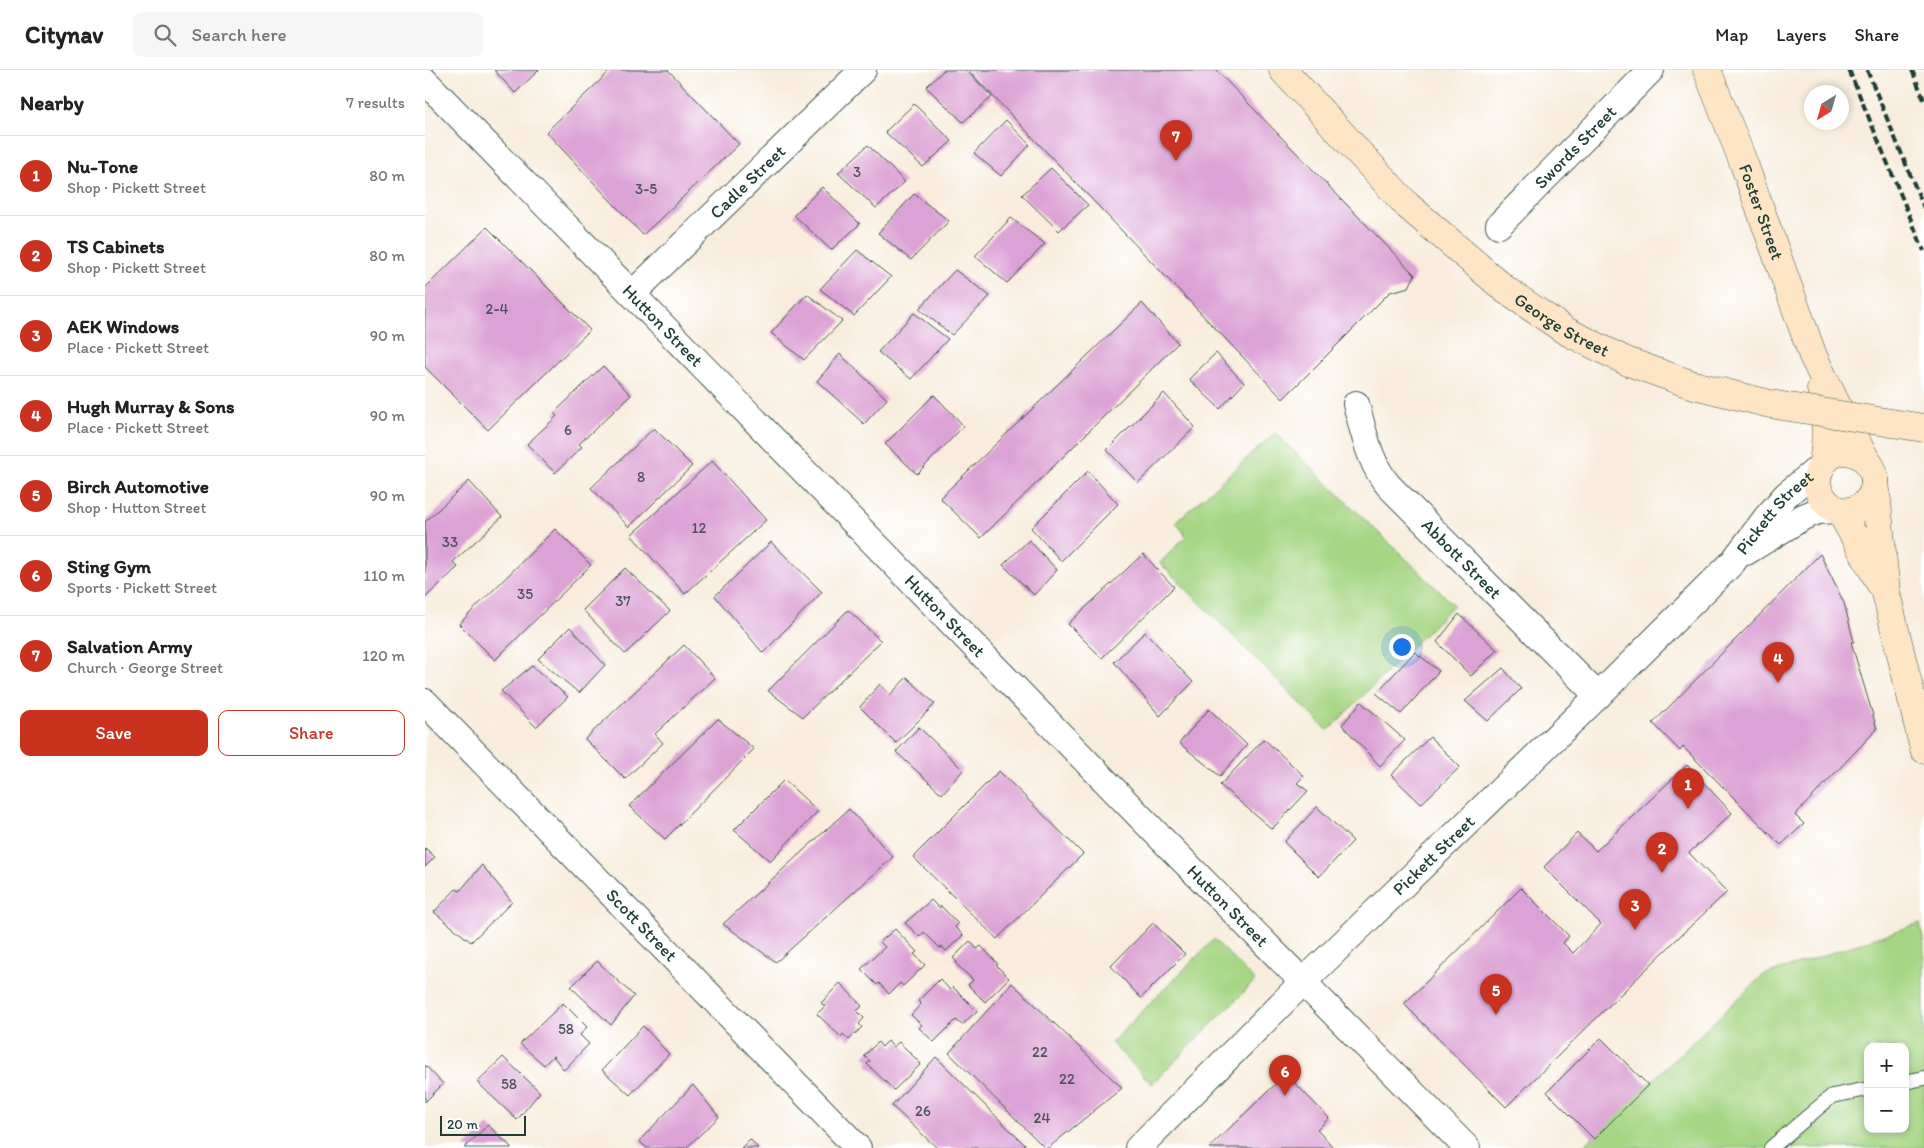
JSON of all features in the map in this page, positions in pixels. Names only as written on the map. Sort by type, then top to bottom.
[{"type":"main road","name":"George Street","points":[[1283,70],[1408,206],[1507,291],[1566,331],[1626,361],[1690,384],[1770,404],[1924,428]]},
{"type":"main road","name":"Foster Street","points":[[1707,70],[1744,164],[1813,356],[1820,382],[1826,425],[1826,443],[1818,483],[1820,493],[1828,504],[1839,511],[1886,593]]},
{"type":"main road","name":"Foster Street","points":[[1813,356],[1874,476]]},
{"type":"main road","points":[[1822,464],[1834,452],[1852,452],[1865,459],[1874,476],[1886,593],[1924,749]]},
{"type":"main road","points":[[1839,511],[1849,512],[1861,508],[1872,495],[1874,476]]},
{"type":"street","name":"Cadle Street","points":[[633,294],[863,70]]},
{"type":"street","name":"Swords Street","points":[[1499,225],[1651,70]]},
{"type":"street","name":"Hutton Street","points":[[425,81],[1467,1148]]},
{"type":"street","name":"Abbott Street","points":[[1356,404],[1371,457],[1380,475],[1389,486],[1599,696]]},
{"type":"street","name":"Pickett Street","points":[[1138,1148],[1303,982],[1599,696],[1732,563],[1757,528],[1787,494],[1822,464]]},
{"type":"street","name":"Pickett Street","points":[[1732,563],[1803,517],[1818,511],[1839,511]]},
{"type":"street","name":"Scott Street","points":[[425,702],[858,1148]]},
{"type":"lane","points":[[1909,1081],[1924,1078]]},
{"type":"lane","points":[[1771,1148],[1832,1096],[1864,1090]]},
{"type":"green space","points":[[1275,433],[1454,605],[1328,731],[1160,563],[1186,536],[1176,522]]},
{"type":"green space","points":[[1920,923],[1924,945],[1924,1148],[1581,1148],[1762,976]]},
{"type":"green space","points":[[1214,939],[1255,981],[1152,1084],[1111,1043]]},
{"type":"building","points":[[494,70],[539,70],[515,93]]},
{"type":"building","points":[[611,70],[668,70],[739,144],[643,235],[546,132]]},
{"type":"building","points":[[944,70],[966,70],[992,97],[963,122],[926,87]]},
{"type":"building","points":[[968,70],[1216,70],[1415,275],[1409,287],[1390,292],[1283,399]]},
{"type":"building","points":[[914,104],[952,141],[923,167],[885,132]]},
{"type":"building","points":[[1006,120],[1030,145],[1001,176],[974,153]]},
{"type":"building","points":[[868,145],[905,182],[876,208],[838,173]]},
{"type":"building","points":[[1051,168],[1088,205],[1059,231],[1022,195]]},
{"type":"building","points":[[822,187],[860,224],[831,250],[794,215]]},
{"type":"building","points":[[914,194],[949,221],[911,260],[878,233]]},
{"type":"building","points":[[1011,218],[1045,244],[1007,283],[975,256]]},
{"type":"building","points":[[487,227],[590,330],[488,430],[425,367],[425,288]]},
{"type":"building","points":[[857,250],[891,277],[854,316],[820,289]]},
{"type":"building","points":[[955,270],[990,296],[952,335],[919,309]]},
{"type":"building","points":[[807,294],[842,321],[804,360],[771,333]]},
{"type":"building","points":[[1142,303],[1178,343],[981,538],[940,498]]},
{"type":"building","points":[[914,313],[948,339],[911,379],[878,352]]},
{"type":"building","points":[[1216,353],[1244,383],[1220,409],[1189,379]]},
{"type":"building","points":[[840,354],[887,399],[864,424],[817,381]]},
{"type":"building","points":[[603,366],[631,395],[579,444],[582,447],[555,473],[527,444],[557,416],[554,413]]},
{"type":"building","points":[[1164,393],[1195,427],[1138,483],[1107,450]]},
{"type":"building","points":[[934,395],[964,426],[917,474],[885,444]]},
{"type":"building","points":[[654,428],[692,466],[629,527],[591,488]]},
{"type":"building","points":[[712,461],[766,520],[685,594],[631,535]]},
{"type":"building","points":[[1088,471],[1118,504],[1061,561],[1031,528]]},
{"type":"building","points":[[469,481],[502,517],[453,562],[458,567],[425,598],[425,522]]},
{"type":"building","points":[[555,529],[591,565],[495,660],[459,624]]},
{"type":"building","points":[[1029,540],[1057,570],[1034,595],[1003,565]]},
{"type":"building","points":[[771,542],[822,592],[763,653],[715,596]]},
{"type":"building","points":[[1143,554],[1174,587],[1102,658],[1068,624]]},
{"type":"building","points":[[1820,554],[1844,603],[1854,642],[1851,642],[1877,729],[1795,815],[1804,824],[1781,845],[1683,747],[1680,751],[1653,723]]},
{"type":"building","points":[[625,568],[670,611],[625,654],[583,610]]},
{"type":"building","points":[[848,610],[881,641],[803,717],[768,691]]},
{"type":"building","points":[[1459,614],[1497,650],[1471,676],[1437,642]]},
{"type":"building","points":[[570,627],[605,665],[579,693],[538,659]]},
{"type":"building","points":[[1145,632],[1193,682],[1160,716],[1114,662]]},
{"type":"building","points":[[684,645],[715,678],[655,734],[663,743],[625,779],[585,739]]},
{"type":"building","points":[[1415,652],[1439,671],[1401,714],[1376,693]]},
{"type":"building","points":[[532,666],[568,697],[536,727],[501,691]]},
{"type":"building","points":[[1503,668],[1521,689],[1488,721],[1465,701]]},
{"type":"building","points":[[907,677],[935,704],[896,743],[860,707],[880,684],[890,695]]},
{"type":"building","points":[[1361,702],[1405,740],[1380,766],[1342,725]]},
{"type":"building","points":[[1209,709],[1247,745],[1220,776],[1179,743]]},
{"type":"building","points":[[718,719],[754,749],[665,839],[629,806]]},
{"type":"building","points":[[919,727],[963,770],[942,794],[896,752]]},
{"type":"building","points":[[1430,737],[1460,767],[1421,804],[1391,775]]},
{"type":"building","points":[[1264,739],[1304,776],[1297,783],[1308,791],[1272,829],[1220,785]]},
{"type":"building","points":[[1687,765],[1732,813],[1689,853],[1727,892],[1506,1107],[1404,1004],[1521,888],[1569,936],[1563,943],[1573,953],[1601,924],[1544,867],[1577,833],[1596,851]]},
{"type":"building","points":[[999,771],[1083,854],[997,939],[913,857]]},
{"type":"building","points":[[784,780],[818,811],[770,861],[734,830]]},
{"type":"building","points":[[1317,807],[1353,841],[1319,877],[1284,842]]},
{"type":"building","points":[[849,809],[893,857],[776,962],[723,924]]},
{"type":"building","points":[[425,848],[435,857],[425,867]]},
{"type":"building","points":[[482,865],[512,902],[471,942],[434,912],[456,889],[460,891]]},
{"type":"building","points":[[931,900],[939,908],[941,906],[958,924],[955,927],[963,935],[946,951],[942,947],[940,948],[924,932],[920,937],[905,923]]},
{"type":"building","points":[[1153,923],[1185,954],[1141,998],[1111,966]]},
{"type":"building","points":[[895,929],[917,952],[914,954],[925,965],[903,986],[900,983],[889,994],[879,983],[877,985],[861,969],[885,947],[880,942]]},
{"type":"building","points":[[970,941],[977,949],[981,946],[1009,978],[985,1002],[968,985],[973,980],[956,964],[957,962],[953,958]]},
{"type":"building","points":[[597,961],[634,996],[611,1025],[571,987]]},
{"type":"building","points":[[940,979],[950,990],[953,987],[977,1011],[962,1025],[956,1020],[934,1042],[919,1028],[922,1025],[911,1015],[921,1004],[918,1001]]},
{"type":"building","points":[[840,983],[862,1006],[857,1011],[864,1018],[859,1024],[862,1027],[849,1040],[843,1034],[841,1037],[817,1014],[825,1006],[821,1003]]},
{"type":"building","points":[[1012,983],[1122,1088],[1048,1148],[1045,1148],[949,1053]]},
{"type":"building","points":[[563,1003],[587,1027],[580,1035],[589,1044],[564,1070],[553,1056],[544,1065],[520,1044]]},
{"type":"building","points":[[643,1026],[669,1054],[630,1095],[602,1070]]},
{"type":"building","points":[[1601,1038],[1648,1085],[1594,1139],[1547,1092]]},
{"type":"building","points":[[888,1041],[893,1047],[899,1042],[921,1064],[894,1090],[867,1064],[870,1061],[864,1056],[878,1042],[882,1047]]},
{"type":"building","points":[[503,1057],[540,1092],[517,1120],[477,1082]]},
{"type":"building","points":[[936,1057],[1028,1148],[937,1148],[892,1106]]},
{"type":"building","points":[[425,1065],[443,1084],[425,1102]]},
{"type":"building","points":[[1286,1074],[1329,1118],[1317,1130],[1334,1148],[1209,1148]]},
{"type":"building","points":[[693,1085],[719,1117],[686,1148],[647,1148],[639,1141]]},
{"type":"building","points":[[488,1125],[512,1148],[464,1148]]},
{"type":"building","points":[[750,1139],[758,1148],[741,1148]]},
{"type":"railway","points":[[1849,70],[1924,251]]},
{"type":"railway","points":[[1867,70],[1924,208]]},
{"type":"railway","points":[[1912,70],[1924,100]]},
{"type":"place","name":"Salvation Army","points":[[1176,161]]},
{"type":"place","name":"Hugh Murray & Sons","points":[[1778,683]]},
{"type":"place","name":"Nu-Tone","points":[[1688,809]]},
{"type":"place","name":"TS Cabinets","points":[[1662,873]]},
{"type":"place","name":"AEK Windows","points":[[1635,930]]},
{"type":"place","name":"Birch Automotive","points":[[1496,1015]]},
{"type":"place","name":"Sting Gym","points":[[1285,1096]]}]
